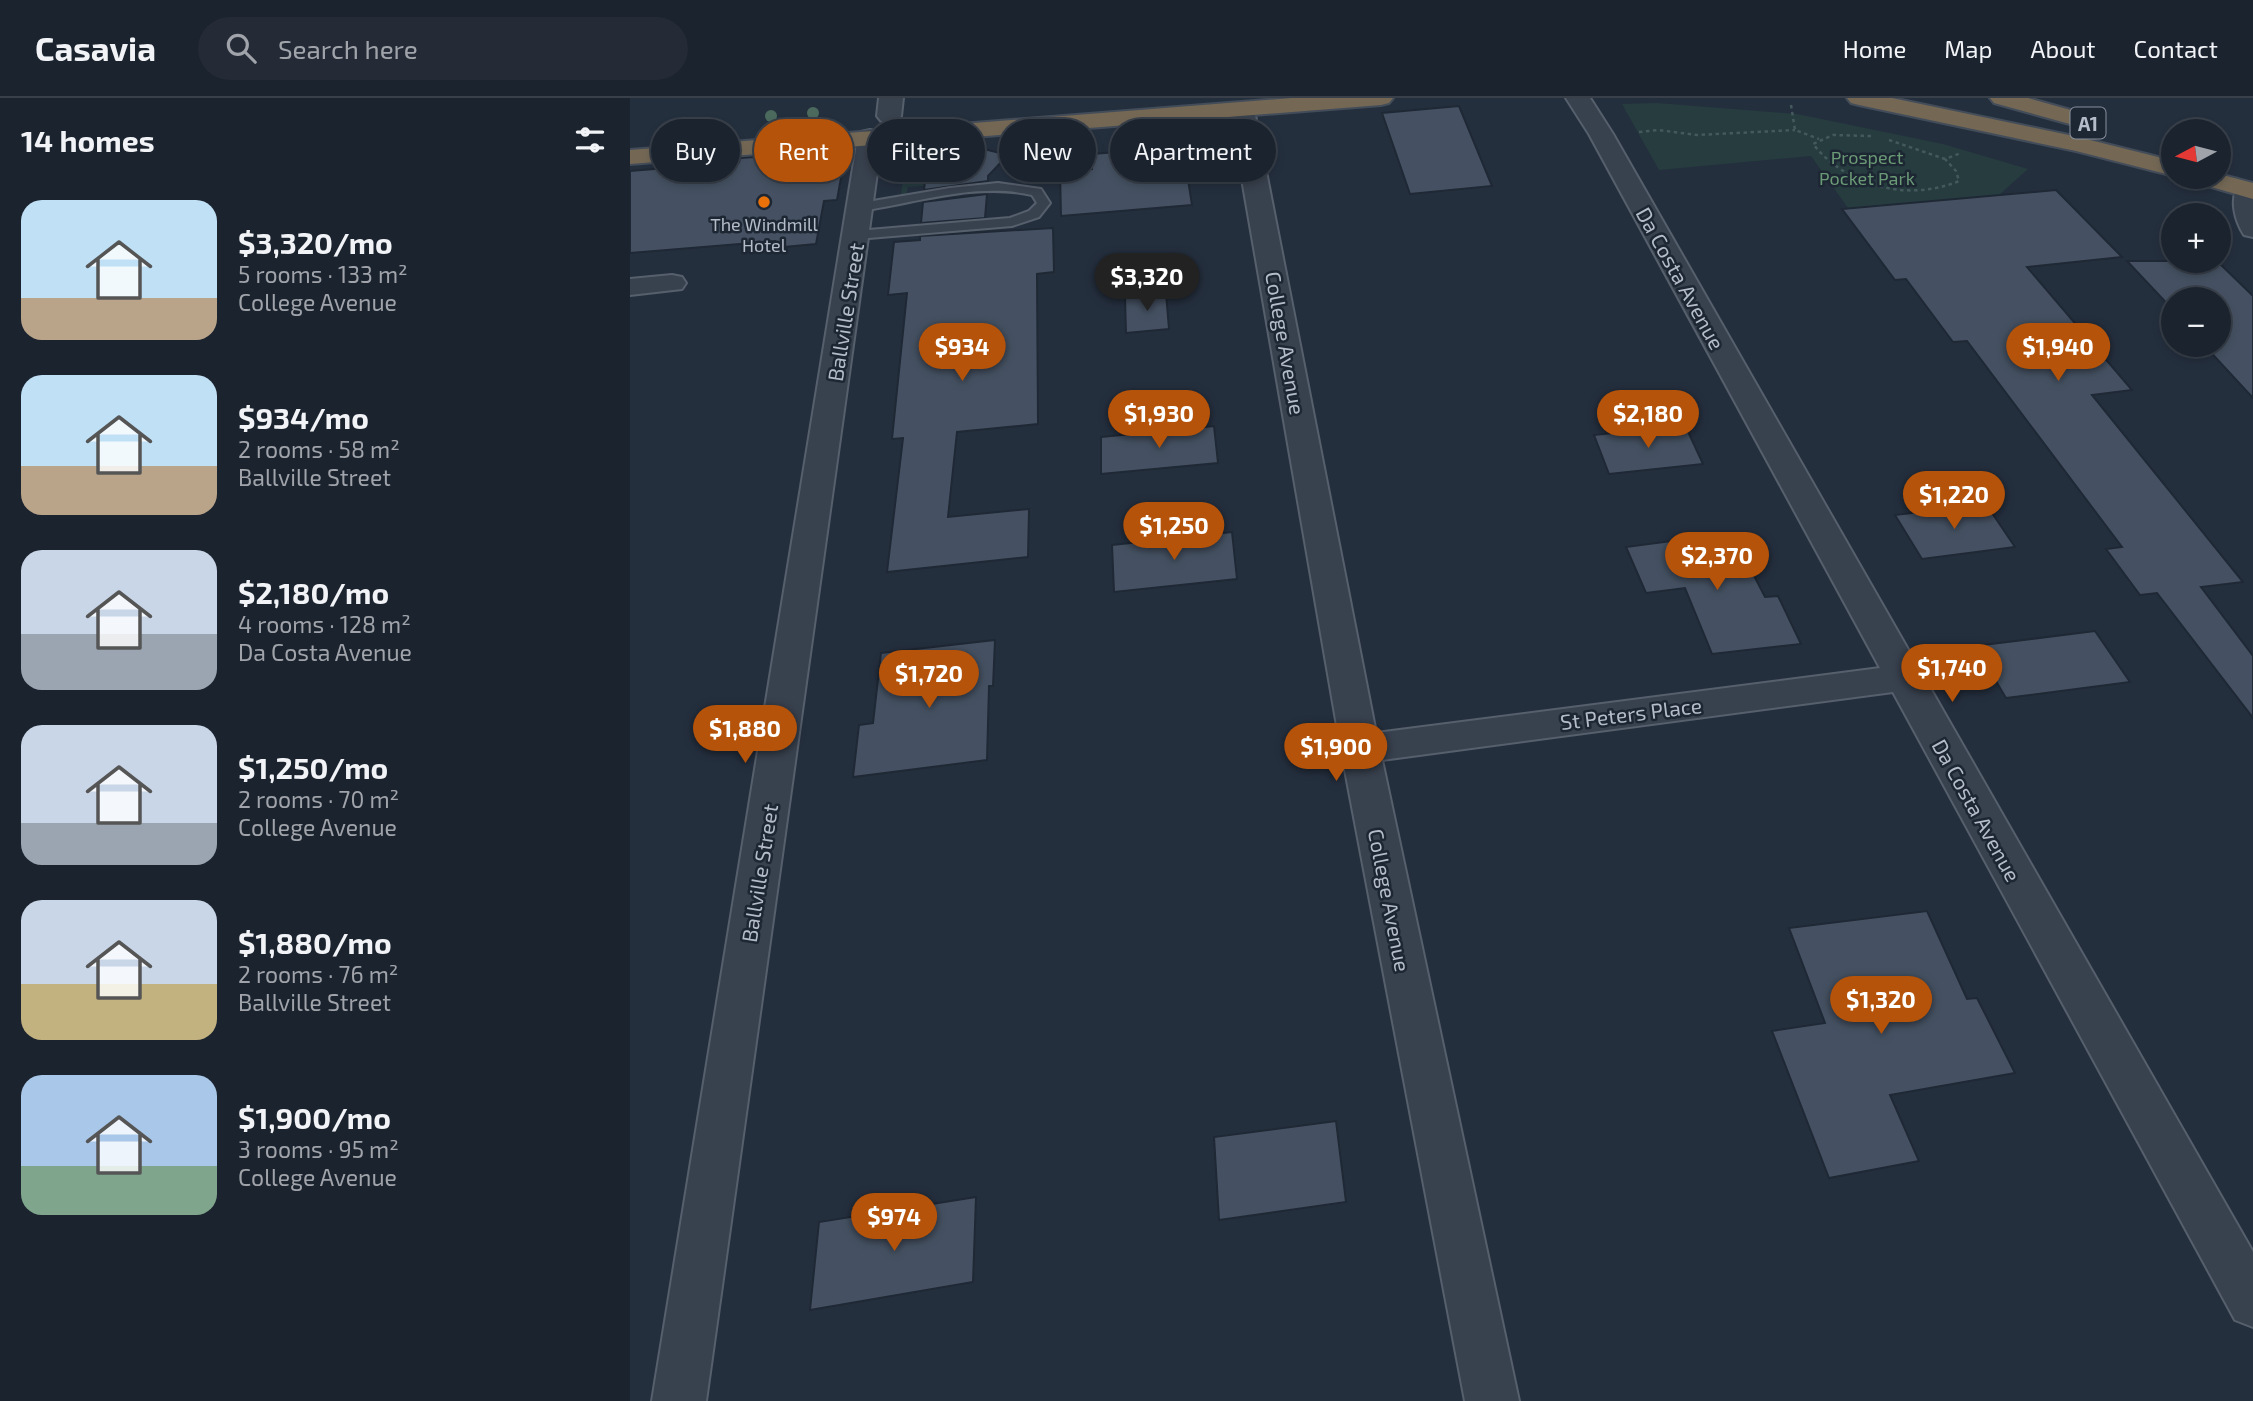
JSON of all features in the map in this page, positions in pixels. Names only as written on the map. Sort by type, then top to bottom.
[{"type":"highway","points":[[630,136],[1132,98]]},
{"type":"highway","points":[[630,157],[883,117],[1381,98]]},
{"type":"highway","name":"A1","points":[[1859,98],[2078,144],[2161,166]]},
{"type":"highway","points":[[1932,98],[2078,144]]},
{"type":"highway","name":"A1","points":[[2002,98],[2161,143]]},
{"type":"highway","points":[[2231,169],[2251,183]]},
{"type":"highway","points":[[2231,180],[2251,183]]},
{"type":"street","name":"Da Costa Avenue","points":[[1578,98],[1601,134],[2253,1302]]},
{"type":"street","name":"College Avenue","points":[[1241,104],[1360,749],[1492,1401]]},
{"type":"street","name":"Ballville Street","points":[[679,1401],[859,220],[883,117]]},
{"type":"street","points":[[2251,183],[2247,211],[2253,229]]},
{"type":"street","points":[[630,287],[672,283]]},
{"type":"street","name":"St Peters Place","points":[[1360,749],[1903,678]]},
{"type":"lane","points":[[1017,188],[1037,192],[1044,203],[1034,214],[1012,222],[859,220],[889,204],[921,195],[1017,188]]},
{"type":"path","points":[[1791,105],[1795,130]]},
{"type":"path","points":[[1601,134],[1658,130],[1697,135],[1795,130],[1819,139],[1849,134],[1876,136]]},
{"type":"path","points":[[1819,139],[1813,144],[1831,166],[1878,185],[1904,191],[1947,188],[1959,181],[1956,171],[1945,159],[1887,139]]},
{"type":"path","points":[[1945,159],[1967,151]]},
{"type":"green space","name":"Prospect Pocket Park","points":[[1657,103],[1797,114],[1943,144],[2028,169],[1999,195],[1848,208],[1811,156],[1659,170],[1622,104]]},
{"type":"green space","points":[[903,182],[925,182],[924,186],[908,187],[906,195],[901,195]]},
{"type":"building","points":[[1459,106],[1492,186],[1410,194],[1382,113]]},
{"type":"building","points":[[985,149],[999,153],[999,164],[988,176],[988,181],[985,181]]},
{"type":"building","points":[[1110,153],[1110,182],[1188,182],[1192,205],[1061,216],[1060,182],[1096,182],[1096,154]]},
{"type":"building","points":[[754,157],[754,182],[840,182],[837,200],[824,201],[816,244],[773,248],[775,241],[630,253],[630,171],[651,169],[651,182],[740,182],[740,158]]},
{"type":"building","points":[[925,182],[981,182],[924,190]]},
{"type":"building","points":[[2056,190],[2122,257],[2027,267],[2132,390],[2092,395],[2243,582],[2201,587],[2253,656],[2253,718],[2157,593],[2140,595],[2106,549],[2122,547],[1967,341],[1953,342],[1906,279],[1895,280],[1842,209]]},
{"type":"building","points":[[987,194],[985,218],[921,223],[923,202]]},
{"type":"building","points":[[1053,228],[1054,272],[1037,274],[1038,424],[957,432],[948,517],[1029,509],[1028,557],[887,572],[903,438],[892,439],[907,293],[888,295],[894,242],[920,240],[920,236]]},
{"type":"building","points":[[2127,261],[2161,261],[2161,273],[2229,273],[2253,296],[2253,398],[2215,357],[2231,357],[2231,287],[2161,287],[2161,297]]},
{"type":"building","points":[[1166,293],[1169,329],[1126,333],[1125,297]]},
{"type":"building","points":[[1685,425],[1703,464],[1609,474],[1594,435]]},
{"type":"building","points":[[1214,426],[1218,463],[1101,474],[1101,437]]},
{"type":"building","points":[[1986,504],[2015,547],[1922,559],[1895,515]]},
{"type":"building","points":[[1232,532],[1237,579],[1114,592],[1112,545]]},
{"type":"building","points":[[1732,533],[1765,597],[1778,596],[1801,644],[1712,654],[1685,588],[1646,593],[1626,547]]},
{"type":"building","points":[[2095,631],[2130,682],[2006,698],[1975,646]]},
{"type":"building","points":[[995,640],[993,686],[989,686],[987,760],[853,777],[859,725],[873,723],[881,653]]},
{"type":"building","points":[[1927,911],[1967,999],[1977,998],[2015,1073],[1890,1095],[1919,1161],[1829,1178],[1772,1031],[1825,1023],[1789,928]]},
{"type":"building","points":[[1336,1121],[1346,1202],[1219,1220],[1214,1137]]},
{"type":"building","points":[[976,1197],[973,1282],[810,1310],[819,1222]]},
{"type":"place","name":"The Windmill Hotel","points":[[764,202]]}]
